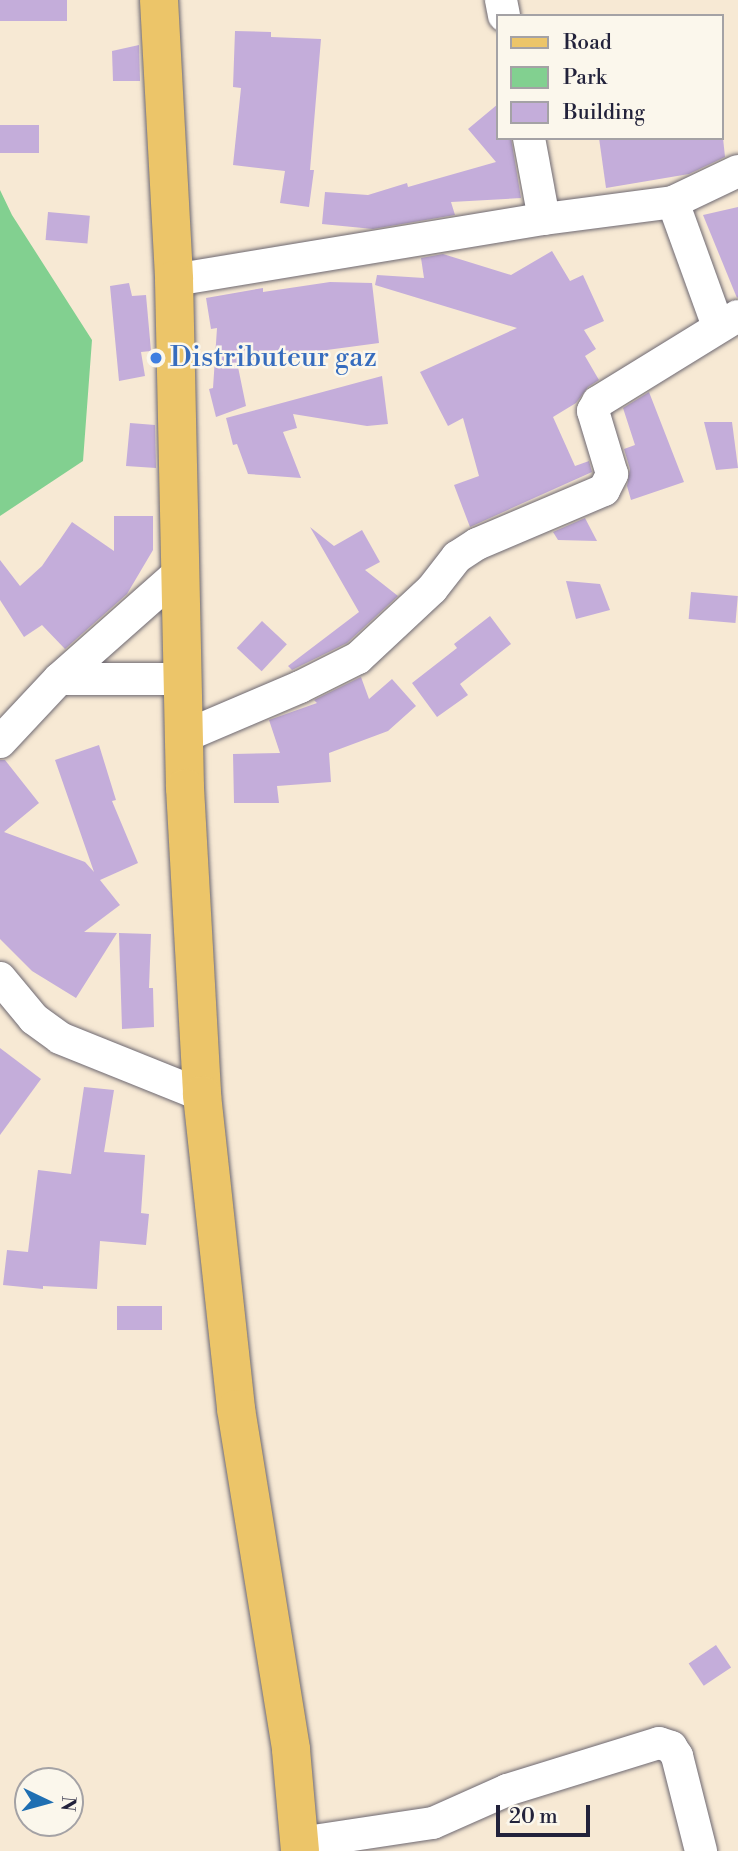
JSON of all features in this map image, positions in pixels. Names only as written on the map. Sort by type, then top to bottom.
[{"type":"main road","points":[[159,0],[174,280],[183,679],[202,1095],[236,1409],[291,1751],[300,1847]]},
{"type":"street","points":[[528,140],[544,219]]},
{"type":"street","points":[[174,280],[544,219],[673,202],[738,171]]},
{"type":"street","points":[[185,736],[300,687],[358,658],[432,589],[457,556],[477,544],[604,490],[612,474],[593,411],[606,397],[728,321],[673,202]]},
{"type":"street","points":[[3,735],[59,679],[181,571]]},
{"type":"street","points":[[59,679],[183,679]]},
{"type":"street","points":[[0,978],[34,1019],[60,1038],[202,1095]]},
{"type":"street","points":[[300,1847],[433,1823],[508,1790],[659,1743],[671,1747],[677,1756],[701,1851]]},
{"type":"green space","points":[[0,190],[12,215],[92,340],[83,461],[0,516]]},
{"type":"building","points":[[0,0],[67,0],[67,21],[0,21]]},
{"type":"building","points":[[235,31],[271,32],[271,37],[321,39],[310,170],[314,170],[309,207],[280,203],[285,171],[233,165],[241,88],[233,87]]},
{"type":"building","points":[[139,45],[140,81],[113,81],[112,51]]},
{"type":"building","points":[[496,106],[496,140],[511,140],[521,198],[451,202],[455,215],[373,229],[322,224],[325,192],[368,195],[407,183],[408,187],[496,162],[468,129]]},
{"type":"building","points":[[0,125],[39,125],[39,153],[0,153]]},
{"type":"building","points":[[599,140],[723,140],[725,157],[689,174],[606,188]]},
{"type":"building","points":[[738,207],[738,297],[737,298],[703,215]]},
{"type":"building","points":[[48,212],[90,216],[87,244],[46,240]]},
{"type":"building","points":[[552,251],[570,281],[583,275],[604,321],[584,330],[596,349],[585,356],[599,380],[588,387],[576,403],[553,417],[575,466],[589,461],[592,472],[470,527],[454,485],[479,476],[463,418],[448,426],[420,372],[517,328],[375,285],[377,275],[424,278],[421,258],[443,254],[511,275]]},
{"type":"building","points":[[330,282],[372,283],[379,343],[237,362],[246,406],[216,417],[209,389],[213,388],[217,328],[211,329],[206,298],[263,288],[263,292]]},
{"type":"building","points":[[129,283],[132,296],[146,295],[151,351],[141,352],[145,376],[119,381],[110,286]]},
{"type":"building","points":[[382,376],[388,424],[367,426],[293,414],[297,428],[283,432],[301,478],[248,474],[237,444],[233,445],[226,418]]},
{"type":"building","points":[[649,392],[684,482],[631,500],[627,486],[630,469],[624,449],[635,445],[623,408]]},
{"type":"building","points":[[704,422],[732,422],[738,468],[716,470]]},
{"type":"building","points":[[130,423],[155,425],[156,468],[126,466]]},
{"type":"building","points":[[114,516],[153,516],[153,550],[127,594],[65,649],[42,625],[24,637],[0,600],[0,560],[20,586],[42,566],[72,522],[114,551]]},
{"type":"building","points":[[585,518],[597,541],[558,540],[553,532]]},
{"type":"building","points":[[310,527],[334,546],[362,530],[380,562],[365,570],[398,596],[347,643],[292,670],[288,666],[359,612]]},
{"type":"building","points":[[566,581],[600,584],[610,610],[576,619]]},
{"type":"building","points":[[691,592],[738,596],[735,623],[689,619]]},
{"type":"building","points":[[490,616],[511,644],[460,684],[468,695],[437,717],[412,683],[457,648],[454,644]]},
{"type":"building","points":[[262,621],[287,644],[262,671],[237,648]]},
{"type":"building","points":[[361,677],[369,699],[392,679],[416,706],[388,731],[329,753],[331,782],[277,786],[279,803],[234,803],[233,754],[280,753],[269,720],[317,703],[314,700]]},
{"type":"building","points":[[99,745],[116,800],[112,801],[138,863],[100,880],[120,905],[84,932],[117,933],[76,998],[32,971],[0,939],[0,760],[5,760],[39,803],[4,832],[85,862],[94,872],[55,760]]},
{"type":"building","points":[[119,933],[151,934],[149,988],[153,988],[154,1027],[122,1029]]},
{"type":"building","points":[[0,1048],[41,1079],[0,1135]]},
{"type":"building","points":[[84,1087],[114,1090],[104,1152],[145,1155],[141,1213],[149,1214],[146,1245],[100,1241],[97,1289],[43,1286],[43,1289],[3,1285],[7,1250],[28,1252],[38,1170],[71,1174]]},
{"type":"building","points":[[117,1306],[162,1306],[162,1330],[117,1330]]},
{"type":"building","points":[[716,1645],[731,1667],[704,1686],[689,1663]]},
{"type":"place","name":"Distributeur gaz","points":[[156,358]]}]
